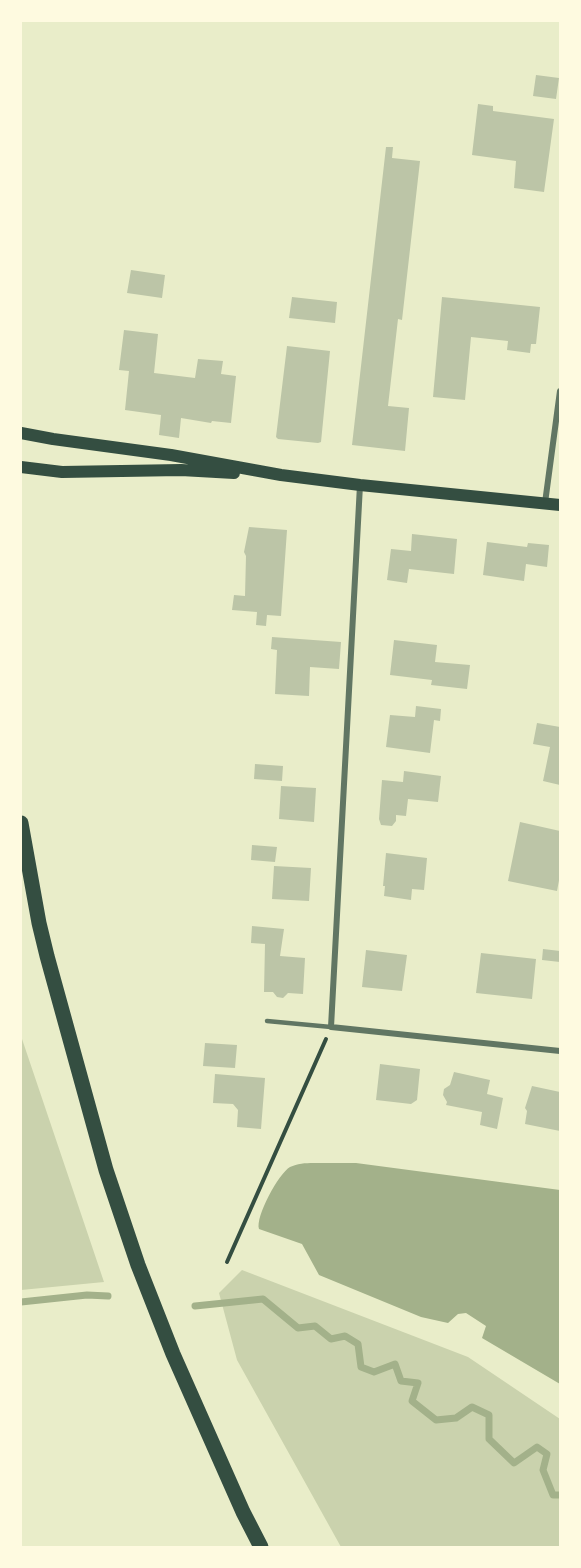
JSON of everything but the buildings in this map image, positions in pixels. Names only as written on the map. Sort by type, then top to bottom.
[{"type":"main road","points":[[21,433],[171,455],[280,475],[560,505]]},
{"type":"main road","points":[[21,466],[62,472],[181,470],[280,475]]},
{"type":"main road","points":[[21,823],[47,956],[106,1170],[138,1265],[173,1354],[243,1512],[261,1547]]},
{"type":"street","points":[[545,504],[560,391]]},
{"type":"street","points":[[360,485],[332,1027],[560,1051]]},
{"type":"lane","points":[[267,1021],[332,1027]]},
{"type":"path","points":[[227,1262],[332,1027]]},
{"type":"shaded area","points":[[21,1036],[104,1282],[21,1290]]},
{"type":"shaded area","points":[[306,1163],[356,1163],[560,1190],[560,1384],[482,1338],[486,1326],[466,1313],[458,1314],[448,1323],[421,1317],[319,1275],[302,1244],[259,1229],[264,1206],[274,1186],[290,1167]]},
{"type":"shaded area","points":[[242,1270],[468,1357],[560,1419],[560,1547],[341,1547],[237,1360],[219,1293]]},
{"type":"waterway","points":[[21,1302],[87,1295],[108,1296]]},
{"type":"waterway","points":[[195,1306],[263,1299],[298,1328],[315,1326],[331,1339],[345,1336],[358,1344],[361,1367],[374,1372],[395,1364],[401,1381],[418,1383],[412,1401],[436,1420],[456,1418],[472,1407],[489,1415],[489,1439],[514,1463],[537,1447],[547,1454],[543,1470],[553,1495],[560,1495]]}]
